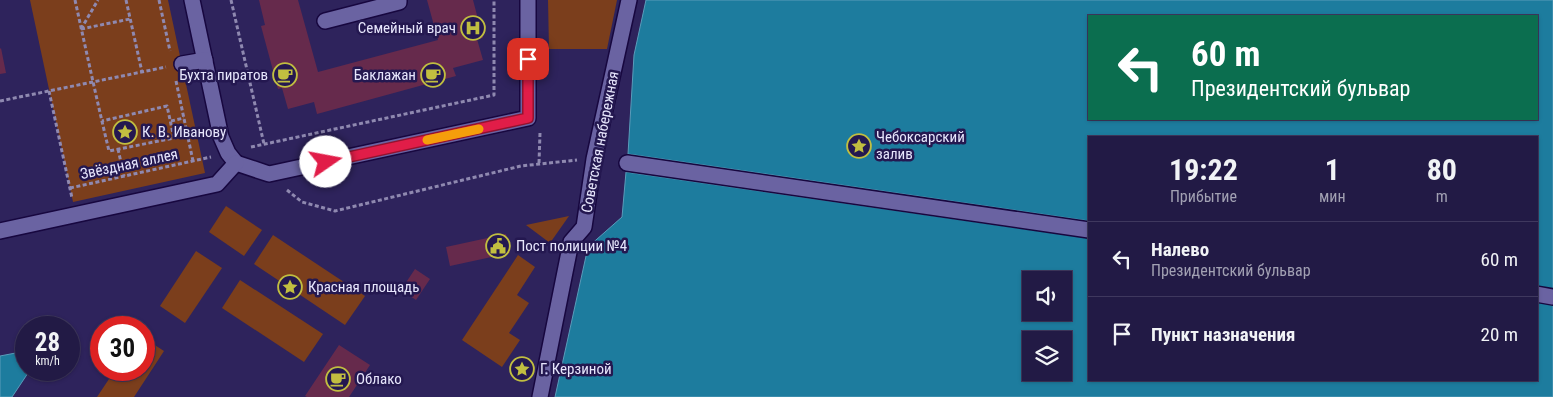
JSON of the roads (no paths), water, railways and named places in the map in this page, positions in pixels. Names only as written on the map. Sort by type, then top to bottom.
[{"type":"street","points":[[192,0],[221,137],[228,153],[236,163],[269,174],[528,118],[528,0]]},
{"type":"street","points":[[325,21],[399,2],[399,0]]},
{"type":"street","name":"Советская набережная","points":[[540,397],[571,242],[584,227],[594,159],[629,0]]},
{"type":"street","points":[[182,64],[205,60]]},
{"type":"street","points":[[0,231],[217,184],[236,163]]},
{"type":"street","points":[[627,164],[1088,230]]},
{"type":"street","points":[[1538,294],[1553,297]]},
{"type":"water","name":"Чебоксарский залив","points":[[646,0],[1553,0],[1553,290],[1538,287],[1538,136],[1088,136],[1088,221],[628,154],[634,55]]},
{"type":"water","name":"Чебоксарский залив","points":[[626,172],[1088,238],[1088,381],[1538,381],[1538,302],[1553,304],[1553,397],[555,397],[588,247],[622,217]]},
{"type":"water","points":[[15,353],[15,381],[23,381],[12,397],[0,397],[0,356]]},
{"type":"place","name":"Семейный врач","points":[[473,28]]},
{"type":"place","name":"Бухта пиратов","points":[[285,75]]},
{"type":"place","name":"Баклажан","points":[[433,75]]},
{"type":"place","name":"К. В. Иванову","points":[[125,132]]},
{"type":"place","name":"Чебоксарский залив","points":[[859,146]]},
{"type":"place","name":"Пост полиции №4","points":[[498,246]]},
{"type":"place","name":"Красная площадь","points":[[290,287]]},
{"type":"place","name":"Г. Керзиной","points":[[522,369]]},
{"type":"place","name":"Облако","points":[[338,379]]}]
